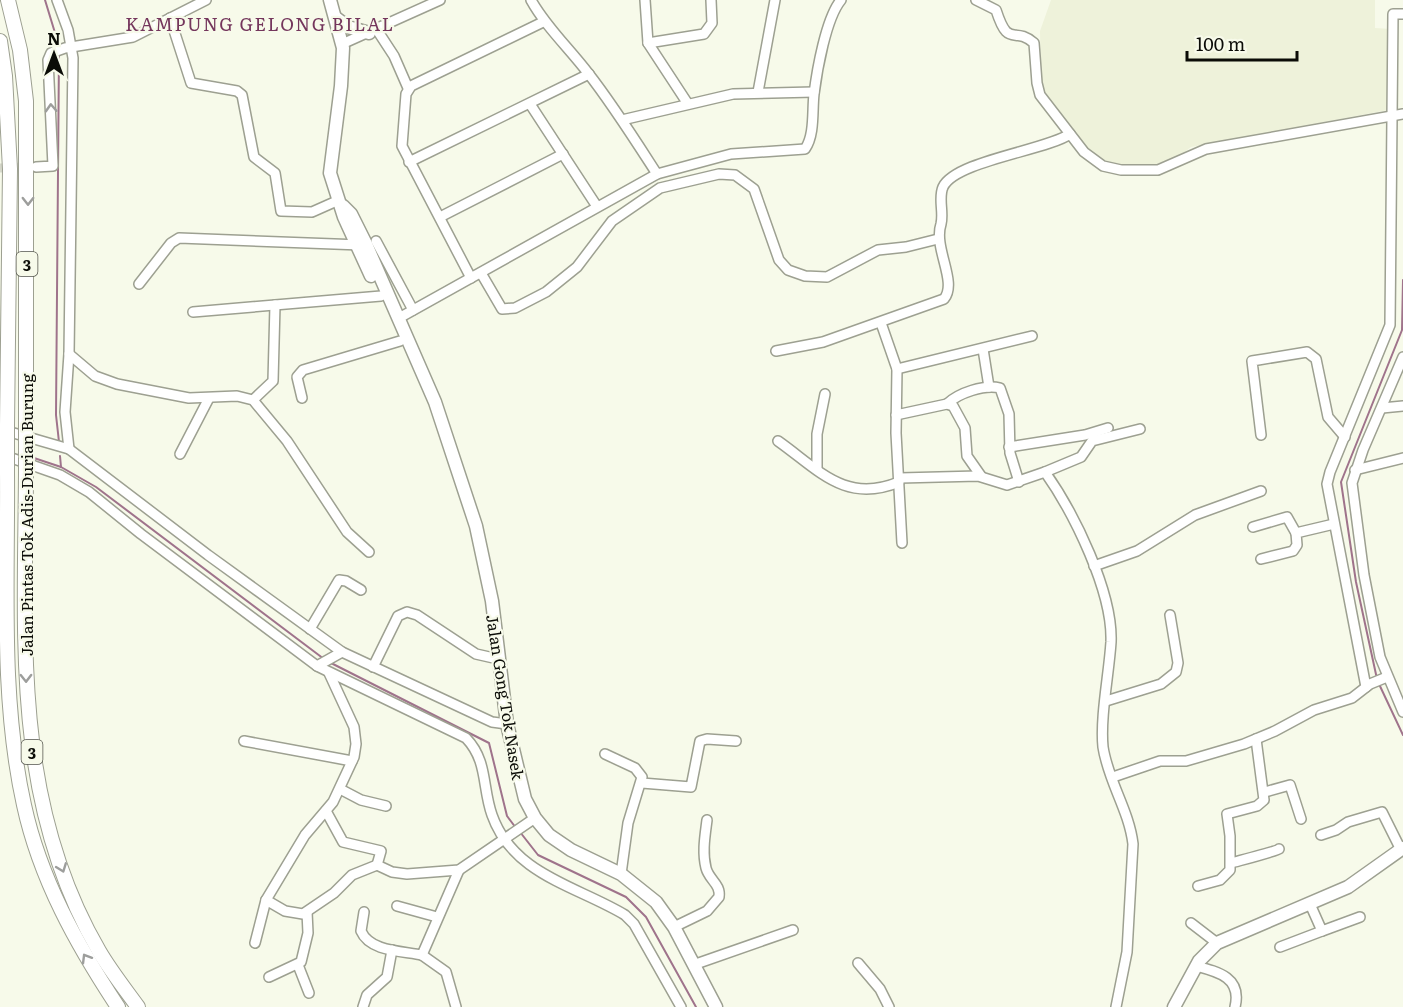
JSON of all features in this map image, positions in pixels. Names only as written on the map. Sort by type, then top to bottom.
[{"type":"main road","name":"Jalan Pintas Tok Adis-Durian Burung","points":[[8,0],[17,33],[26,100],[27,704],[41,804],[60,865],[99,951],[138,1007]]},
{"type":"main road","name":"Jalan Gong Tok Nasek","points":[[330,0],[342,44],[341,86],[330,166],[332,181],[341,203],[351,214],[367,243],[393,315],[435,402],[481,542],[492,601],[507,724],[520,788],[530,821],[558,842],[621,874],[648,894],[674,927],[716,1007]]},
{"type":"main road","points":[[336,18],[348,27],[373,32]]},
{"type":"main road","name":"Jalan Pintas Tok Adis-Durian Burung","points":[[0,41],[7,101],[10,170],[3,427],[7,472],[10,705],[24,807],[44,869],[65,918],[86,958],[118,1007]]},
{"type":"main road","name":"Jalan Gong Tok Nasek","points":[[367,243],[381,296],[393,315]]},
{"type":"main road","points":[[393,315],[398,336]]},
{"type":"main road","name":"Jalan Gong Tok Nasek","points":[[398,336],[443,440],[451,451]]},
{"type":"main road","points":[[1174,1007],[1196,966],[1217,943],[1348,887],[1402,849]]},
{"type":"street","points":[[57,0],[68,48],[74,92],[69,354],[65,412],[69,448]]},
{"type":"street","points":[[36,167],[53,166],[48,60],[54,52],[133,37],[206,0]]},
{"type":"street","points":[[342,44],[440,0]]},
{"type":"street","points":[[531,0],[543,22],[560,36],[590,74],[657,174]]},
{"type":"street","points":[[645,0],[648,43],[688,104]]},
{"type":"street","points":[[648,43],[704,34],[712,23],[711,0]]},
{"type":"street","points":[[758,92],[775,0]]},
{"type":"street","points":[[393,315],[413,310],[596,205],[657,174],[731,154],[805,149],[810,141],[814,92],[832,15],[841,0]]},
{"type":"street","points":[[976,0],[996,10],[1000,26],[1005,32],[1034,43],[1038,90],[1084,152],[1103,166],[1121,170],[1147,171],[1180,162],[1206,149],[1403,114]]},
{"type":"street","points":[[1368,686],[1334,524],[1328,477],[1383,347],[1391,318],[1391,115],[1398,14]]},
{"type":"street","points":[[170,18],[191,83],[237,91],[242,95],[252,152],[256,160],[275,173],[281,211],[312,212],[341,203]]},
{"type":"street","points":[[408,88],[543,22]]},
{"type":"street","points":[[373,32],[394,56],[408,88],[401,142],[471,278]]},
{"type":"street","points":[[410,162],[590,74]]},
{"type":"street","points":[[622,120],[733,94],[814,92]]},
{"type":"street","points":[[530,104],[596,205]]},
{"type":"street","points":[[776,351],[823,342],[946,297],[948,280],[938,239],[942,218],[943,188],[952,178],[1001,157],[1070,134]]},
{"type":"street","points":[[440,217],[563,154]]},
{"type":"street","points":[[481,273],[502,309],[515,308],[540,296],[577,267],[603,230],[624,211],[663,187],[723,174],[739,176],[754,189],[779,261],[788,270],[806,276],[827,278],[878,250],[906,247],[938,239]]},
{"type":"street","points":[[139,284],[171,243],[179,238],[367,243],[413,310]]},
{"type":"street","points":[[193,312],[381,296]]},
{"type":"street","points":[[253,400],[273,381],[275,305]]},
{"type":"street","points":[[880,323],[897,369],[896,415],[902,543]]},
{"type":"street","points":[[302,398],[297,378],[299,373],[398,336]]},
{"type":"street","points":[[897,369],[1032,336]]},
{"type":"street","points":[[983,349],[989,387]]},
{"type":"street","points":[[1261,435],[1251,363],[1253,359],[1307,352],[1315,356],[1328,417],[1345,437]]},
{"type":"street","points":[[69,354],[95,376],[107,381],[189,398],[237,396],[253,400],[287,441],[347,532],[369,552]]},
{"type":"street","points":[[1403,357],[1355,470],[1352,483],[1353,505],[1376,637],[1386,677],[1400,701],[1403,712]]},
{"type":"street","points":[[896,415],[947,404],[954,398],[989,387],[1000,388],[1008,407],[1009,447],[1019,482]]},
{"type":"street","points":[[817,469],[817,434],[825,394]]},
{"type":"street","points":[[180,454],[209,398]]},
{"type":"street","points":[[947,404],[958,412],[965,428],[968,456],[981,476]]},
{"type":"street","points":[[1382,408],[1403,406]]},
{"type":"street","points":[[1332,424],[1353,418]]},
{"type":"street","points":[[3,427],[69,448],[340,654],[492,722],[507,724]]},
{"type":"street","points":[[1009,447],[1075,437],[1108,428]]},
{"type":"street","points":[[778,441],[837,484],[851,489],[882,489],[899,480],[981,476],[1004,485],[1019,482],[1081,457],[1092,441],[1140,429]]},
{"type":"street","points":[[0,454],[60,475],[89,492],[149,541],[324,667],[466,738],[480,757],[491,812],[508,837],[519,859],[528,866],[630,919],[681,1007]]},
{"type":"street","points":[[1355,470],[1403,458]]},
{"type":"street","points":[[1045,472],[1094,566],[1103,590],[1111,630],[1104,748],[1130,826],[1133,851],[1127,952],[1116,1007]]},
{"type":"street","points":[[1094,566],[1137,551],[1195,515],[1261,491]]},
{"type":"street","points":[[1252,526],[1287,517],[1296,533],[1297,545],[1293,551],[1261,559]]},
{"type":"street","points":[[1296,533],[1334,524]]},
{"type":"street","points":[[310,629],[339,580],[346,580],[362,590]]},
{"type":"street","points":[[374,668],[398,616],[407,612],[417,615],[476,654],[498,658]]},
{"type":"street","points":[[1106,701],[1161,684],[1176,672],[1178,663],[1170,615]]},
{"type":"street","points":[[324,667],[340,654]]},
{"type":"street","points":[[255,944],[266,900],[305,835],[326,811],[340,789],[352,761],[356,744],[354,727],[324,667]]},
{"type":"street","points":[[1113,777],[1160,761],[1186,761],[1256,739],[1314,710],[1352,698],[1368,686],[1386,677]]},
{"type":"street","points":[[642,783],[691,787],[700,741],[707,739],[736,741]]},
{"type":"street","points":[[1198,886],[1220,880],[1228,873],[1231,863],[1227,814],[1262,804],[1265,792],[1256,739]]},
{"type":"street","points":[[244,741],[352,761]]},
{"type":"street","points":[[605,754],[635,768],[640,772],[642,783],[628,824],[621,874]]},
{"type":"street","points":[[1265,792],[1290,785],[1301,819]]},
{"type":"street","points":[[340,789],[361,800],[386,806]]},
{"type":"street","points":[[326,811],[343,842],[381,851],[377,865]]},
{"type":"street","points":[[1321,835],[1348,822],[1382,812],[1402,849]]},
{"type":"street","points":[[674,927],[707,912],[719,897],[719,888],[709,876],[705,863],[704,841],[708,820]]},
{"type":"street","points":[[266,900],[293,914],[307,912],[338,891],[348,878],[377,865],[392,872],[407,874],[459,870],[530,821]]},
{"type":"street","points":[[1231,863],[1257,854],[1274,853],[1279,849]]},
{"type":"street","points":[[422,955],[459,870]]},
{"type":"street","points":[[1310,904],[1322,931]]},
{"type":"street","points":[[397,906],[437,917]]},
{"type":"street","points":[[270,977],[298,965],[306,948],[307,912]]},
{"type":"street","points":[[364,912],[362,935],[378,947],[422,955],[444,968],[456,1007]]},
{"type":"street","points":[[1280,947],[1360,917]]},
{"type":"street","points":[[1191,923],[1217,943]]},
{"type":"street","points":[[693,965],[793,930]]},
{"type":"street","points":[[363,1007],[367,996],[387,977],[392,950]]},
{"type":"street","points":[[858,963],[880,989],[889,1007]]},
{"type":"street","points":[[298,965],[309,993]]},
{"type":"street","points":[[1196,966],[1221,973],[1230,980],[1237,991],[1236,1007]]},
{"type":"shaded area","points":[[1051,0],[1375,0],[1375,28],[1391,29],[1388,110],[1191,147],[1177,158],[1146,167],[1103,162],[1079,142],[1041,86],[1040,31]]},
{"type":"waterway","points":[[45,0],[59,46]]},
{"type":"waterway","points":[[59,52],[56,415],[59,442]]},
{"type":"waterway","points":[[1377,679],[1356,582],[1341,482],[1402,330],[1403,280]]},
{"type":"waterway","points":[[60,456],[61,467]]},
{"type":"waterway","points":[[31,457],[61,467],[96,487],[324,659]]},
{"type":"waterway","points":[[331,663],[489,743],[507,816],[516,828]]},
{"type":"waterway","points":[[1379,684],[1403,735]]},
{"type":"waterway","points":[[520,832],[538,855],[626,897],[646,917],[696,1007]]},
{"type":"tunnel","points":[[0,168],[31,167]]},
{"type":"district","name":"KAMPUNG GELONG BILAL","points":[[260,23]]}]
